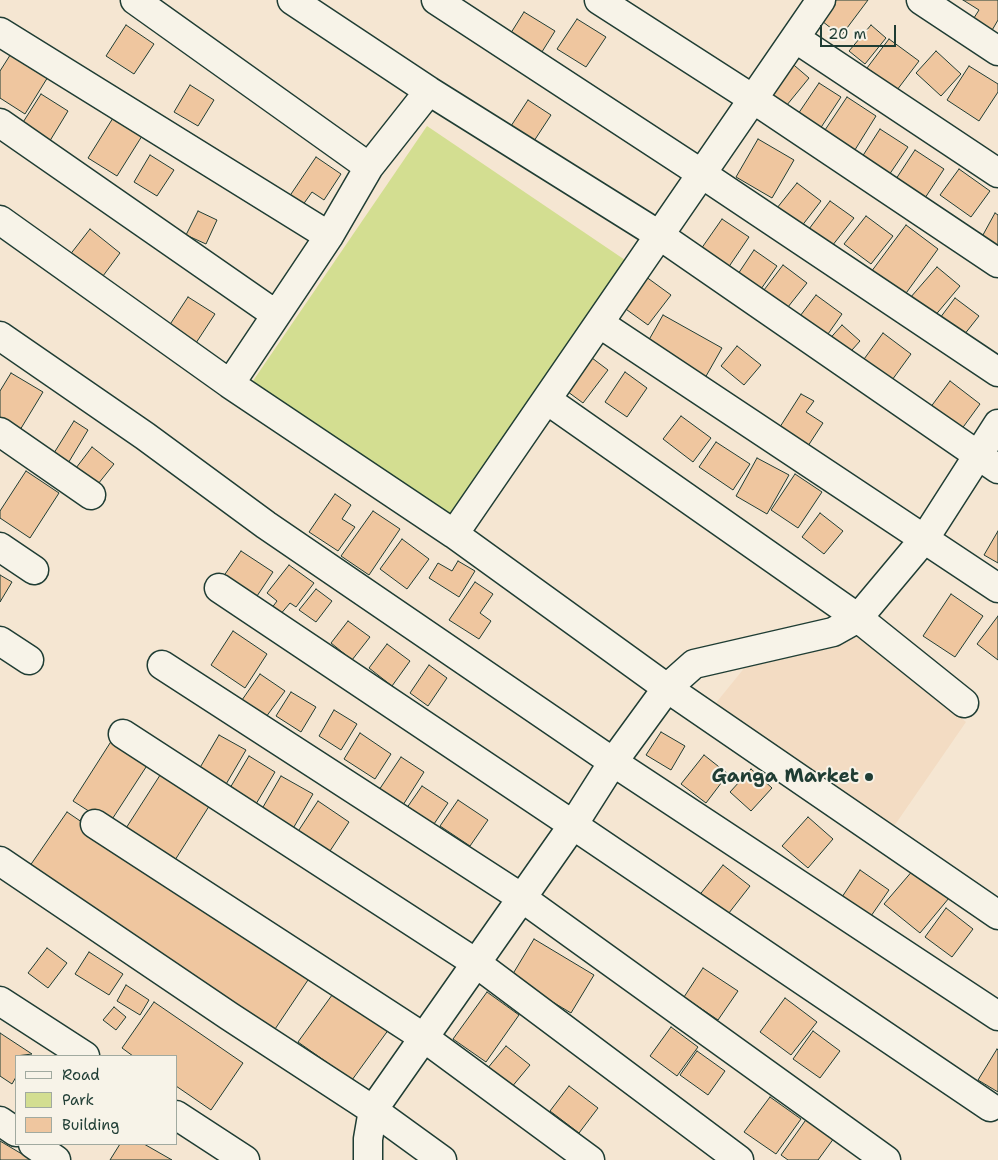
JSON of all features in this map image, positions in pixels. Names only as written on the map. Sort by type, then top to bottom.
[{"type":"street","points":[[136,0],[369,167]]},
{"type":"street","points":[[292,0],[428,91],[659,235],[988,462]]},
{"type":"street","points":[[436,0],[702,174],[998,372]]},
{"type":"street","points":[[599,0],[753,99],[998,263]]},
{"type":"street","points":[[454,534],[821,0]]},
{"type":"street","points":[[921,0],[998,51]]},
{"type":"street","points":[[0,32],[329,236]]},
{"type":"street","points":[[795,38],[998,173]]},
{"type":"street","points":[[230,384],[275,314],[329,236],[369,167],[428,91]]},
{"type":"street","points":[[0,123],[275,314]]},
{"type":"street","points":[[0,220],[230,384],[454,534],[667,688],[998,915]]},
{"type":"street","points":[[599,323],[998,588]]},
{"type":"street","points":[[0,336],[145,436],[266,525],[613,762],[998,1016]]},
{"type":"street","points":[[547,400],[858,618],[964,702]]},
{"type":"street","points":[[365,1159],[373,1110],[573,825],[613,762],[667,688],[694,664],[782,646],[833,632],[858,618],[988,462],[998,424]]},
{"type":"street","points":[[0,432],[91,495]]},
{"type":"street","points":[[0,547],[34,570]]},
{"type":"street","points":[[219,588],[990,1107]]},
{"type":"street","points":[[0,641],[29,660]]},
{"type":"street","points":[[162,665],[522,898],[886,1160]]},
{"type":"street","points":[[123,734],[476,963],[739,1160]]},
{"type":"street","points":[[95,824],[423,1037],[590,1160]]},
{"type":"street","points":[[0,861],[229,1016],[373,1110],[442,1160]]},
{"type":"street","points":[[0,1001],[83,1055]]},
{"type":"street","points":[[178,1116],[245,1160]]},
{"type":"street","points":[[0,1121],[15,1131]]},
{"type":"street","points":[[34,1145],[56,1160]]},
{"type":"shaded area","name":"Ganga Market","points":[[857,631],[966,722],[890,832],[711,709],[750,661]]},
{"type":"green space","points":[[427,126],[628,262],[443,534],[242,397]]},
{"type":"building","points":[[824,0],[868,0],[841,36],[813,14]]},
{"type":"building","points":[[963,0],[998,0],[998,20],[991,32],[972,21],[979,10]]},
{"type":"building","points":[[524,12],[555,31],[540,55],[509,36]]},
{"type":"building","points":[[577,19],[606,37],[586,67],[557,49]]},
{"type":"building","points":[[126,25],[154,44],[134,74],[106,56]]},
{"type":"building","points":[[871,25],[886,38],[865,64],[849,51]]},
{"type":"building","points":[[889,39],[919,61],[897,90],[867,68]]},
{"type":"building","points":[[14,49],[51,72],[25,114],[0,98],[0,71]]},
{"type":"building","points":[[936,51],[961,74],[941,96],[916,73]]},
{"type":"building","points":[[788,60],[809,78],[782,111],[761,92]]},
{"type":"building","points":[[969,66],[998,84],[998,92],[979,121],[947,100]]},
{"type":"building","points":[[819,83],[841,97],[818,132],[796,117]]},
{"type":"building","points":[[190,85],[214,100],[198,126],[174,112]]},
{"type":"building","points":[[41,94],[68,111],[48,144],[20,127]]},
{"type":"building","points":[[847,97],[876,116],[853,153],[823,133]]},
{"type":"building","points":[[528,100],[551,115],[534,141],[511,126]]},
{"type":"building","points":[[113,118],[142,136],[117,176],[88,158]]},
{"type":"building","points":[[880,129],[908,147],[889,175],[862,157]]},
{"type":"building","points":[[758,139],[794,160],[772,198],[736,177]]},
{"type":"building","points":[[915,150],[944,169],[925,198],[896,179]]},
{"type":"building","points":[[150,155],[174,170],[157,196],[134,182]]},
{"type":"building","points":[[316,157],[341,174],[324,200],[312,192],[300,209],[287,200]]},
{"type":"building","points":[[959,169],[990,191],[971,217],[940,195]]},
{"type":"building","points":[[797,183],[821,201],[801,227],[777,208]]},
{"type":"building","points":[[830,201],[854,218],[832,246],[809,229]]},
{"type":"building","points":[[198,211],[217,220],[206,244],[186,235]]},
{"type":"building","points":[[995,213],[998,215],[998,250],[978,244]]},
{"type":"building","points":[[866,216],[893,236],[871,264],[844,244]]},
{"type":"building","points":[[722,219],[749,237],[728,268],[701,249]]},
{"type":"building","points":[[906,225],[938,249],[904,296],[871,272]]},
{"type":"building","points":[[90,229],[120,253],[100,280],[69,256]]},
{"type":"building","points":[[754,250],[777,266],[761,289],[738,274]]},
{"type":"building","points":[[783,265],[807,283],[784,312],[761,294]]},
{"type":"building","points":[[937,267],[960,286],[933,318],[910,298]]},
{"type":"building","points":[[638,271],[671,295],[648,325],[616,302]]},
{"type":"building","points":[[816,295],[842,314],[821,344],[794,324]]},
{"type":"building","points":[[188,297],[215,314],[194,346],[167,329]]},
{"type":"building","points":[[955,298],[979,316],[960,340],[937,322]]},
{"type":"building","points":[[663,315],[722,348],[705,378],[646,345]]},
{"type":"building","points":[[842,325],[860,341],[844,359],[826,343]]},
{"type":"building","points":[[883,333],[911,354],[887,387],[859,366]]},
{"type":"building","points":[[737,346],[761,365],[744,385],[721,366]]},
{"type":"building","points":[[584,352],[608,370],[583,403],[560,386]]},
{"type":"building","points":[[625,372],[647,388],[627,417],[605,402]]},
{"type":"building","points":[[11,373],[43,392],[20,430],[0,418],[0,391]]},
{"type":"building","points":[[950,381],[980,404],[961,430],[930,408]]},
{"type":"building","points":[[801,394],[814,401],[806,412],[823,423],[806,449],[778,430]]},
{"type":"building","points":[[681,416],[711,438],[693,462],[663,439]]},
{"type":"building","points":[[74,421],[88,430],[64,470],[49,461]]},
{"type":"building","points":[[716,442],[750,464],[733,490],[699,467]]},
{"type":"building","points":[[92,447],[114,464],[94,489],[73,472]]},
{"type":"building","points":[[757,458],[789,475],[767,514],[736,496]]},
{"type":"building","points":[[26,471],[59,493],[30,538],[0,518],[0,511]]},
{"type":"building","points":[[795,474],[822,492],[798,528],[771,510]]},
{"type":"building","points":[[335,494],[351,505],[342,519],[355,527],[338,551],[309,532]]},
{"type":"building","points":[[373,511],[400,529],[369,575],[341,556]]},
{"type":"building","points":[[820,513],[843,531],[824,554],[802,537]]},
{"type":"building","points":[[998,531],[998,563],[984,555]]},
{"type":"building","points":[[402,539],[429,559],[407,589],[380,569]]},
{"type":"building","points":[[241,551],[273,572],[255,599],[223,577]]},
{"type":"building","points":[[458,561],[475,571],[459,597],[429,578],[438,563],[452,571]]},
{"type":"building","points":[[289,565],[314,583],[296,607],[290,603],[279,616],[271,609],[277,601],[267,593]]},
{"type":"building","points":[[0,575],[12,582],[0,602]]},
{"type":"building","points":[[475,582],[493,594],[480,613],[491,621],[479,639],[449,620]]},
{"type":"building","points":[[316,589],[332,601],[316,622],[299,610]]},
{"type":"building","points":[[951,594],[983,616],[955,657],[923,636]]},
{"type":"building","points":[[998,616],[998,660],[977,644]]},
{"type":"building","points":[[348,621],[370,637],[352,660],[331,643]]},
{"type":"building","points":[[233,631],[267,654],[245,688],[211,665]]},
{"type":"building","points":[[387,644],[410,661],[392,686],[369,668]]},
{"type":"building","points":[[429,665],[447,678],[428,706],[410,693]]},
{"type":"building","points":[[260,674],[285,691],[266,717],[242,700]]},
{"type":"building","points":[[291,692],[316,707],[301,732],[276,716]]},
{"type":"building","points":[[334,710],[357,724],[341,750],[319,736]]},
{"type":"building","points":[[661,732],[685,746],[671,770],[646,755]]},
{"type":"building","points":[[360,733],[391,754],[375,779],[344,759]]},
{"type":"building","points":[[219,735],[246,750],[225,786],[198,771]]},
{"type":"building","points":[[112,740],[148,764],[109,824],[73,801]]},
{"type":"building","points":[[704,755],[728,774],[706,803],[681,784]]},
{"type":"building","points":[[249,756],[275,772],[256,804],[230,788]]},
{"type":"building","points":[[401,757],[424,772],[403,805],[379,790]]},
{"type":"building","points":[[164,769],[213,800],[170,868],[121,836]]},
{"type":"building","points":[[751,769],[772,788],[751,811],[730,792]]},
{"type":"building","points":[[281,776],[313,794],[291,832],[259,814]]},
{"type":"building","points":[[422,786],[448,803],[430,830],[404,812]]},
{"type":"building","points":[[458,800],[488,820],[470,846],[440,826]]},
{"type":"building","points":[[318,801],[349,822],[328,854],[297,833]]},
{"type":"building","points":[[67,812],[310,977],[269,1038],[25,873]]},
{"type":"building","points":[[808,817],[833,839],[808,868],[782,846]]},
{"type":"building","points":[[723,865],[750,886],[725,918],[698,897]]},
{"type":"building","points":[[914,869],[949,898],[920,933],[884,904]]},
{"type":"building","points":[[860,870],[889,890],[871,916],[842,897]]},
{"type":"building","points":[[946,908],[973,929],[952,957],[925,937]]},
{"type":"building","points":[[534,939],[594,975],[571,1013],[511,977]]},
{"type":"building","points":[[47,948],[67,963],[48,988],[28,973]]},
{"type":"building","points":[[89,952],[123,974],[109,995],[75,974]]},
{"type":"building","points":[[703,968],[738,991],[718,1020],[684,997]]},
{"type":"building","points":[[126,985],[149,1000],[140,1015],[117,1001]]},
{"type":"building","points":[[335,991],[389,1029],[352,1080],[298,1042]]},
{"type":"building","points":[[487,992],[519,1015],[486,1062],[453,1039]]},
{"type":"building","points":[[785,998],[817,1022],[791,1055],[760,1032]]},
{"type":"building","points":[[154,1002],[243,1063],[211,1110],[178,1087],[178,1055],[132,1055],[122,1048]]},
{"type":"building","points":[[114,1007],[126,1017],[116,1030],[103,1020]]},
{"type":"building","points":[[671,1027],[698,1047],[677,1076],[650,1056]]},
{"type":"building","points":[[813,1031],[840,1051],[820,1078],[793,1059]]},
{"type":"building","points":[[0,1033],[32,1054],[15,1055],[15,1079],[12,1084],[0,1076]]},
{"type":"building","points":[[506,1046],[530,1065],[506,1094],[482,1075]]},
{"type":"building","points":[[998,1050],[998,1092],[978,1080]]},
{"type":"building","points":[[697,1051],[725,1071],[708,1095],[680,1075]]},
{"type":"building","points":[[569,1086],[598,1108],[579,1133],[550,1111]]},
{"type":"building","points":[[770,1097],[801,1119],[776,1154],[744,1132]]},
{"type":"building","points":[[810,1114],[837,1134],[818,1160],[788,1160],[781,1155]]},
{"type":"building","points":[[0,1141],[32,1160],[0,1160]]},
{"type":"building","points":[[119,1145],[146,1145],[172,1160],[110,1160]]},
{"type":"place","name":"Ganga Market","points":[[869,777]]}]
